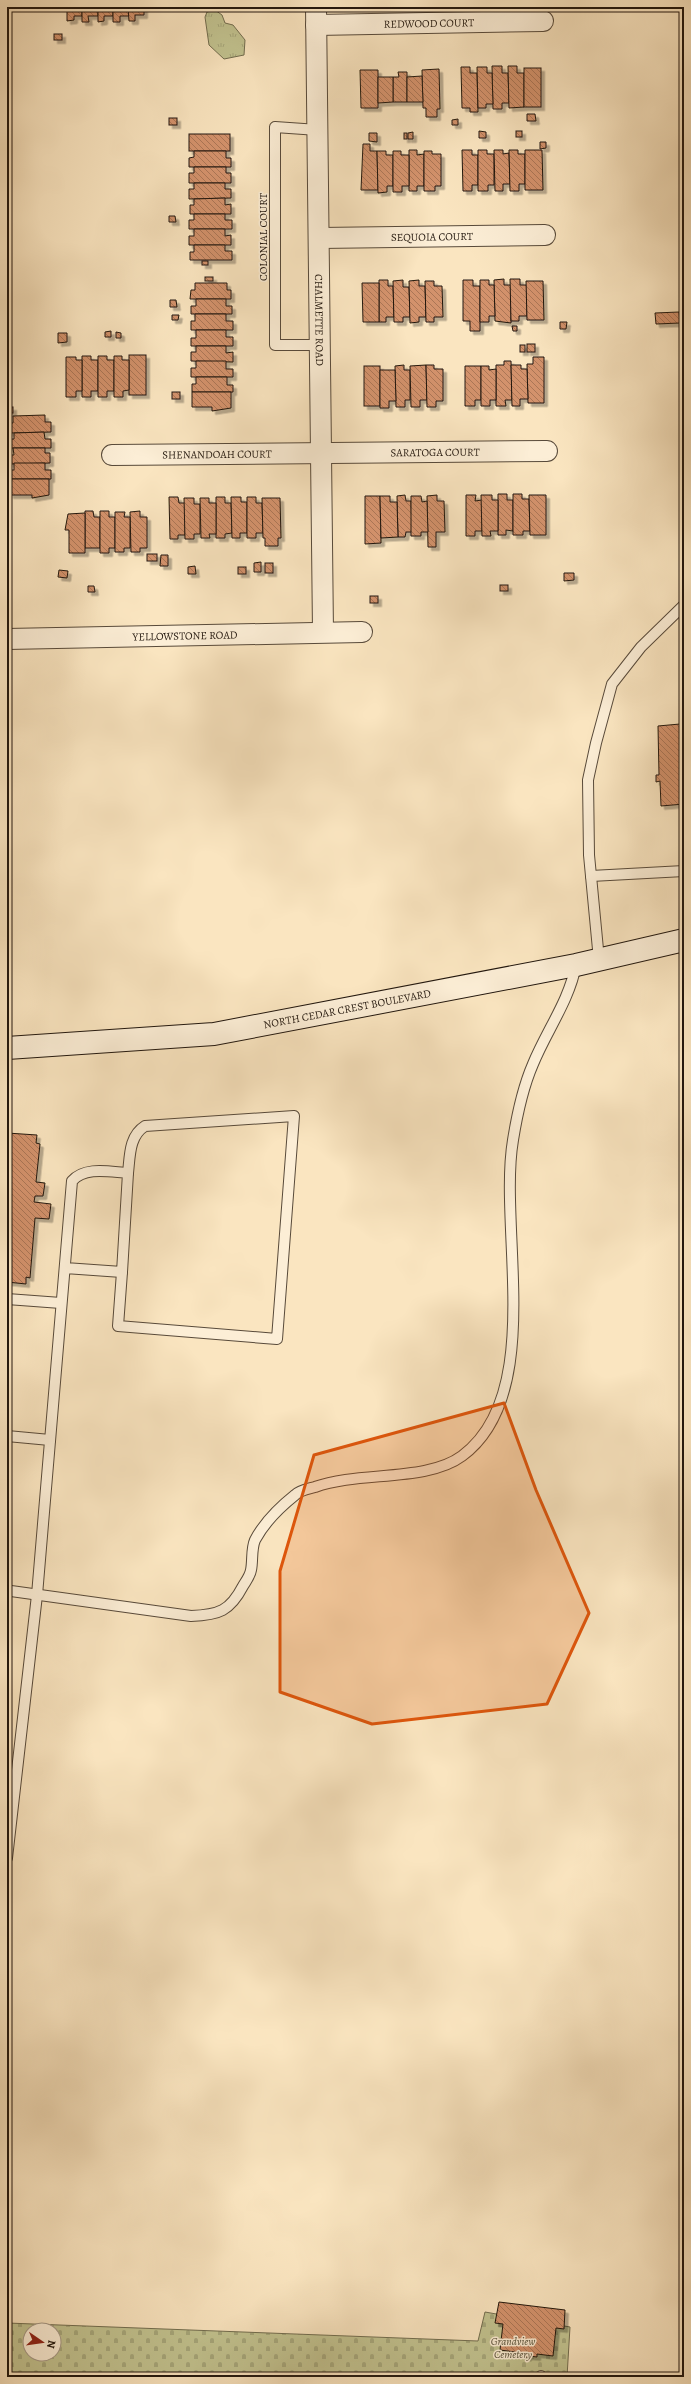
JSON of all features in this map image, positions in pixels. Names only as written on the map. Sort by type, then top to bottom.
[{"type":"main road","name":"NORTH CEDAR CREST BOULEVARD","points":[[7,1048],[214,1034],[576,965],[684,940]]},
{"type":"street","name":"REDWOOD COURT","points":[[316,16],[543,21]]},
{"type":"street","name":"CHALMETTE ROAD","points":[[316,16],[320,238],[323,632]]},
{"type":"street","name":"SEQUOIA COURT","points":[[320,238],[545,235]]},
{"type":"street","name":"SARATOGA COURT","points":[[322,451],[547,451]]},
{"type":"street","name":"SHENANDOAH COURT","points":[[112,455],[322,451]]},
{"type":"street","name":"YELLOWSTONE ROAD","points":[[7,638],[362,632]]},
{"type":"lane","name":"COLONIAL COURT","points":[[318,130],[275,127],[275,345],[320,345]]},
{"type":"lane","points":[[599,960],[591,876],[588,780],[612,684],[641,647],[684,606]]},
{"type":"lane","points":[[591,876],[684,871]]},
{"type":"lane","points":[[8,1591],[191,1616],[212,1615],[234,1603],[251,1572],[254,1542],[274,1514],[297,1493],[343,1480],[424,1471],[444,1466],[462,1456],[478,1442],[491,1423],[501,1403],[513,1334],[510,1172],[512,1140],[532,1064],[567,997],[573,982],[576,965]]},
{"type":"lane","points":[[294,1116],[277,1339],[118,1326],[128,1173],[132,1141],[138,1131],[145,1126],[294,1116]]},
{"type":"lane","points":[[7,1858],[37,1595],[72,1181],[77,1175],[91,1171],[128,1173]]},
{"type":"lane","points":[[65,1268],[122,1272]]},
{"type":"lane","points":[[7,1299],[61,1303]]},
{"type":"lane","points":[[7,1436],[50,1440]]},
{"type":"highlighted area","points":[[504,1403],[536,1490],[589,1613],[547,1704],[372,1724],[280,1692],[280,1571],[314,1455]]},
{"type":"green space","points":[[215,10],[222,15],[225,23],[233,25],[245,40],[244,55],[224,59],[209,45],[205,17],[207,12]]},
{"type":"green space","name":"Grandview Cemetery","points":[[485,2312],[570,2327],[567,2377],[7,2377],[7,2323],[22,2324],[22,2362],[62,2362],[62,2325],[478,2341]]},
{"type":"building","points":[[67,7],[82,7],[82,16],[74,16],[74,20],[67,21]]},
{"type":"building","points":[[82,7],[98,7],[98,16],[88,16],[89,22],[82,22]]},
{"type":"building","points":[[98,7],[113,7],[113,16],[104,16],[104,21],[98,22]]},
{"type":"building","points":[[113,7],[128,7],[129,16],[120,16],[120,22],[113,22]]},
{"type":"building","points":[[128,7],[144,7],[144,15],[135,15],[135,21],[129,21]]},
{"type":"building","points":[[54,34],[62,34],[62,40],[54,40]]},
{"type":"building","points":[[492,66],[502,66],[502,73],[508,73],[509,103],[502,103],[502,109],[493,109]]},
{"type":"building","points":[[508,66],[517,66],[517,73],[524,73],[524,107],[509,108]]},
{"type":"building","points":[[461,67],[470,67],[470,73],[477,73],[478,112],[470,112],[470,108],[462,108]]},
{"type":"building","points":[[477,67],[487,67],[487,73],[492,73],[493,104],[486,104],[486,108],[478,108]]},
{"type":"building","points":[[524,68],[541,68],[541,107],[524,107]]},
{"type":"building","points":[[439,69],[440,109],[437,109],[437,117],[426,117],[426,108],[423,108],[422,70]]},
{"type":"building","points":[[360,70],[378,70],[378,108],[361,108]]},
{"type":"building","points":[[398,72],[407,72],[407,102],[393,102],[393,77],[399,77]]},
{"type":"building","points":[[422,76],[423,102],[407,102],[407,77]]},
{"type":"building","points":[[378,77],[393,77],[393,102],[378,103]]},
{"type":"building","points":[[527,114],[535,114],[536,121],[527,121]]},
{"type":"building","points":[[169,118],[177,118],[177,125],[169,125]]},
{"type":"building","points":[[458,119],[458,125],[452,125],[452,120]]},
{"type":"building","points":[[479,131],[486,132],[486,138],[479,138]]},
{"type":"building","points":[[516,131],[522,131],[522,137],[516,137]]},
{"type":"building","points":[[413,132],[413,139],[408,139],[408,133]]},
{"type":"building","points":[[369,133],[377,133],[377,142],[369,141]]},
{"type":"building","points":[[404,133],[407,133],[407,139],[404,139]]},
{"type":"building","points":[[189,134],[230,134],[230,151],[189,151]]},
{"type":"building","points":[[540,142],[546,142],[546,148],[540,149]]},
{"type":"building","points":[[363,144],[370,144],[370,151],[377,151],[378,190],[361,190]]},
{"type":"building","points":[[409,150],[417,150],[417,155],[424,154],[424,186],[417,186],[417,191],[409,191]]},
{"type":"building","points":[[462,150],[472,150],[472,155],[478,155],[478,185],[472,185],[472,191],[463,191]]},
{"type":"building","points":[[478,150],[487,150],[487,154],[494,154],[494,185],[488,185],[488,191],[478,191]]},
{"type":"building","points":[[494,150],[503,150],[503,154],[509,153],[510,184],[503,184],[503,191],[495,191]]},
{"type":"building","points":[[509,150],[518,150],[518,154],[525,154],[525,184],[519,184],[519,191],[510,191]]},
{"type":"building","points":[[525,150],[542,150],[543,190],[525,190]]},
{"type":"building","points":[[194,151],[226,151],[226,158],[231,158],[231,167],[189,167],[189,158],[194,157]]},
{"type":"building","points":[[377,151],[386,151],[386,155],[393,155],[393,186],[387,186],[387,192],[378,193]]},
{"type":"building","points":[[393,151],[401,151],[401,155],[409,155],[409,186],[402,186],[402,192],[393,192]]},
{"type":"building","points":[[424,151],[432,151],[432,154],[441,154],[441,186],[435,186],[435,191],[424,191]]},
{"type":"building","points":[[194,167],[226,167],[226,173],[231,173],[231,183],[189,183],[189,173],[194,173]]},
{"type":"building","points":[[194,183],[225,183],[225,189],[231,189],[231,198],[189,199],[189,189],[194,189]]},
{"type":"building","points":[[225,198],[225,205],[231,204],[231,214],[190,214],[190,205],[194,205],[194,199]]},
{"type":"building","points":[[194,214],[225,214],[225,220],[232,220],[232,229],[189,229],[189,220],[194,220]]},
{"type":"building","points":[[169,216],[175,216],[176,222],[169,222]]},
{"type":"building","points":[[194,229],[225,229],[225,236],[231,235],[231,245],[189,245],[189,236],[194,236]]},
{"type":"building","points":[[194,245],[225,245],[225,251],[232,251],[232,260],[190,260],[190,252],[194,252]]},
{"type":"building","points":[[202,261],[208,261],[208,265],[202,265]]},
{"type":"building","points":[[205,277],[213,277],[213,281],[205,281]]},
{"type":"building","points":[[504,279],[504,285],[511,285],[511,323],[495,321],[494,280]]},
{"type":"building","points":[[510,279],[520,279],[520,285],[527,285],[527,316],[519,316],[519,321],[511,321]]},
{"type":"building","points":[[379,280],[388,280],[388,286],[393,286],[394,317],[386,317],[386,322],[379,322]]},
{"type":"building","points":[[403,280],[403,287],[409,287],[410,317],[403,317],[403,322],[394,322],[393,281]]},
{"type":"building","points":[[419,280],[419,286],[425,286],[426,317],[419,317],[419,322],[410,323],[409,281]]},
{"type":"building","points":[[463,280],[473,280],[473,286],[480,286],[480,331],[470,331],[470,321],[463,321]]},
{"type":"building","points":[[480,280],[489,280],[489,285],[494,285],[495,316],[489,316],[489,322],[480,322]]},
{"type":"building","points":[[425,281],[434,281],[434,286],[442,286],[443,317],[434,317],[434,322],[426,322]]},
{"type":"building","points":[[526,281],[543,281],[544,320],[527,320]]},
{"type":"building","points":[[195,283],[227,283],[227,290],[231,290],[231,299],[190,299],[191,290],[195,290]]},
{"type":"building","points":[[362,283],[379,283],[379,322],[363,322]]},
{"type":"building","points":[[196,299],[226,299],[226,306],[232,306],[232,314],[191,314],[191,306],[196,306]]},
{"type":"building","points":[[170,300],[176,300],[177,307],[170,307]]},
{"type":"building","points":[[679,312],[680,323],[656,324],[655,313]]},
{"type":"building","points":[[195,314],[226,314],[226,321],[233,321],[233,330],[191,330],[191,321],[195,321]]},
{"type":"building","points":[[172,315],[179,315],[178,320],[172,320]]},
{"type":"building","points":[[560,322],[567,322],[566,329],[560,329]]},
{"type":"building","points":[[512,326],[517,326],[517,331],[513,331]]},
{"type":"building","points":[[196,330],[226,330],[226,337],[233,337],[233,346],[191,346],[191,338],[196,338]]},
{"type":"building","points":[[111,331],[111,337],[105,337],[105,332]]},
{"type":"building","points":[[116,332],[121,333],[121,338],[116,338]]},
{"type":"building","points":[[58,333],[67,333],[67,342],[58,343]]},
{"type":"building","points":[[527,344],[535,344],[535,352],[527,352]]},
{"type":"building","points":[[520,345],[525,345],[525,352],[520,352]]},
{"type":"building","points":[[196,346],[226,346],[226,353],[233,352],[233,362],[191,361],[191,352],[196,352]]},
{"type":"building","points":[[129,355],[146,355],[146,395],[129,395]]},
{"type":"building","points":[[82,356],[91,356],[91,360],[98,360],[98,391],[91,391],[91,397],[82,397]]},
{"type":"building","points":[[98,356],[107,356],[107,360],[114,360],[114,391],[107,391],[107,397],[98,397]]},
{"type":"building","points":[[114,356],[122,356],[122,360],[129,360],[129,390],[123,391],[123,397],[114,397]]},
{"type":"building","points":[[66,357],[76,357],[76,360],[82,360],[82,391],[76,391],[76,397],[66,397]]},
{"type":"building","points":[[533,357],[544,357],[544,403],[528,403],[527,364],[533,364]]},
{"type":"building","points":[[196,361],[226,361],[226,369],[233,369],[233,377],[191,377],[191,368],[196,368]]},
{"type":"building","points":[[504,361],[511,361],[512,400],[505,400],[506,406],[496,406],[496,365],[504,365]]},
{"type":"building","points":[[404,365],[404,370],[410,370],[410,400],[405,400],[405,407],[396,407],[395,366]]},
{"type":"building","points":[[426,365],[427,400],[420,400],[420,407],[411,407],[410,366]]},
{"type":"building","points":[[426,365],[434,365],[434,369],[443,369],[443,401],[436,401],[436,407],[427,407]]},
{"type":"building","points":[[511,365],[521,365],[521,369],[527,369],[528,399],[520,399],[520,406],[512,406]]},
{"type":"building","points":[[364,366],[380,366],[380,406],[364,406]]},
{"type":"building","points":[[465,366],[481,366],[481,400],[475,400],[475,406],[465,406]]},
{"type":"building","points":[[481,366],[489,366],[489,370],[496,369],[496,400],[490,400],[490,406],[481,406]]},
{"type":"building","points":[[380,370],[395,370],[396,401],[389,401],[389,408],[380,408]]},
{"type":"building","points":[[196,377],[227,377],[227,385],[233,385],[233,392],[192,392],[192,384],[196,384]]},
{"type":"building","points":[[172,392],[180,392],[180,399],[172,399]]},
{"type":"building","points":[[192,392],[231,392],[231,408],[212,411],[212,407],[192,407]]},
{"type":"building","points":[[7,407],[13,407],[13,413],[7,413]]},
{"type":"building","points":[[45,415],[45,422],[51,422],[51,432],[9,433],[8,423],[13,423],[13,416]]},
{"type":"building","points":[[44,432],[45,439],[51,439],[51,448],[9,448],[9,439],[14,439],[14,433]]},
{"type":"building","points":[[13,448],[45,448],[45,453],[50,453],[50,463],[10,464],[9,455],[14,455]]},
{"type":"building","points":[[14,463],[45,463],[45,470],[51,470],[51,479],[9,479],[9,470],[14,470]]},
{"type":"building","points":[[9,479],[49,479],[49,495],[32,498],[32,495],[10,495]]},
{"type":"building","points":[[498,494],[507,494],[507,500],[513,500],[513,531],[506,530],[506,535],[498,535]]},
{"type":"building","points":[[513,494],[522,494],[522,499],[529,499],[530,531],[523,531],[523,535],[513,535]]},
{"type":"building","points":[[405,495],[406,501],[411,501],[412,532],[406,532],[405,537],[398,537],[397,496]]},
{"type":"building","points":[[437,495],[437,501],[444,501],[445,532],[436,532],[436,547],[428,547],[427,496]]},
{"type":"building","points":[[466,495],[476,495],[475,501],[482,500],[482,531],[475,531],[475,536],[466,536]]},
{"type":"building","points":[[481,495],[492,495],[492,500],[498,500],[498,531],[490,531],[491,536],[482,536]]},
{"type":"building","points":[[529,495],[546,495],[546,535],[530,535]]},
{"type":"building","points":[[365,496],[380,496],[381,543],[365,544]]},
{"type":"building","points":[[380,496],[390,496],[390,502],[397,502],[398,537],[381,538]]},
{"type":"building","points":[[411,496],[421,496],[422,502],[427,501],[428,532],[421,532],[421,536],[411,536]]},
{"type":"building","points":[[169,497],[178,497],[179,503],[185,503],[185,535],[178,535],[178,539],[170,539]]},
{"type":"building","points":[[216,497],[225,497],[225,503],[231,503],[232,533],[225,534],[225,538],[216,538]]},
{"type":"building","points":[[231,497],[241,497],[241,502],[247,502],[247,533],[240,533],[240,538],[232,538]]},
{"type":"building","points":[[247,497],[256,497],[256,503],[262,503],[263,533],[256,533],[256,538],[247,538]]},
{"type":"building","points":[[184,498],[194,498],[194,504],[200,504],[200,534],[194,534],[194,539],[185,539]]},
{"type":"building","points":[[200,498],[209,498],[209,503],[216,503],[216,534],[209,534],[210,538],[201,538]]},
{"type":"building","points":[[262,498],[280,498],[281,538],[278,538],[278,546],[265,546],[265,538],[263,538]]},
{"type":"building","points":[[85,511],[93,511],[94,517],[100,517],[100,548],[85,548]]},
{"type":"building","points":[[100,511],[109,511],[109,517],[115,517],[115,548],[109,548],[109,553],[100,553]]},
{"type":"building","points":[[140,511],[140,517],[147,517],[147,548],[140,548],[140,552],[131,552],[130,512]]},
{"type":"building","points":[[115,512],[125,512],[124,517],[130,517],[130,548],[124,548],[124,552],[115,552]]},
{"type":"building","points":[[85,513],[85,553],[69,553],[69,530],[65,530],[68,514]]},
{"type":"building","points":[[147,554],[157,554],[157,561],[147,561]]},
{"type":"building","points":[[161,555],[168,555],[168,566],[160,566]]},
{"type":"building","points":[[261,562],[261,572],[254,572],[254,563]]},
{"type":"building","points":[[265,563],[273,563],[273,573],[265,573]]},
{"type":"building","points":[[195,566],[196,574],[188,574],[188,567]]},
{"type":"building","points":[[238,567],[246,567],[246,574],[238,574]]},
{"type":"building","points":[[59,570],[68,571],[67,578],[58,577]]},
{"type":"building","points":[[564,573],[574,573],[574,580],[564,581]]},
{"type":"building","points":[[500,585],[508,585],[508,591],[500,591]]},
{"type":"building","points":[[88,586],[94,586],[95,592],[88,592]]},
{"type":"building","points":[[370,596],[378,596],[378,603],[370,603]]},
{"type":"building","points":[[680,724],[681,731],[684,731],[684,746],[682,746],[684,804],[661,806],[660,781],[656,782],[656,775],[659,775],[658,726]]},
{"type":"building","points":[[7,1133],[37,1135],[36,1143],[40,1144],[36,1182],[45,1183],[43,1196],[35,1196],[34,1202],[51,1204],[49,1219],[35,1218],[30,1278],[26,1277],[26,1284],[7,1282]]},
{"type":"building","points":[[499,2302],[565,2310],[564,2329],[556,2328],[553,2356],[537,2354],[537,2357],[529,2356],[527,2358],[525,2355],[514,2354],[515,2352],[500,2350],[503,2324],[495,2323]]}]
